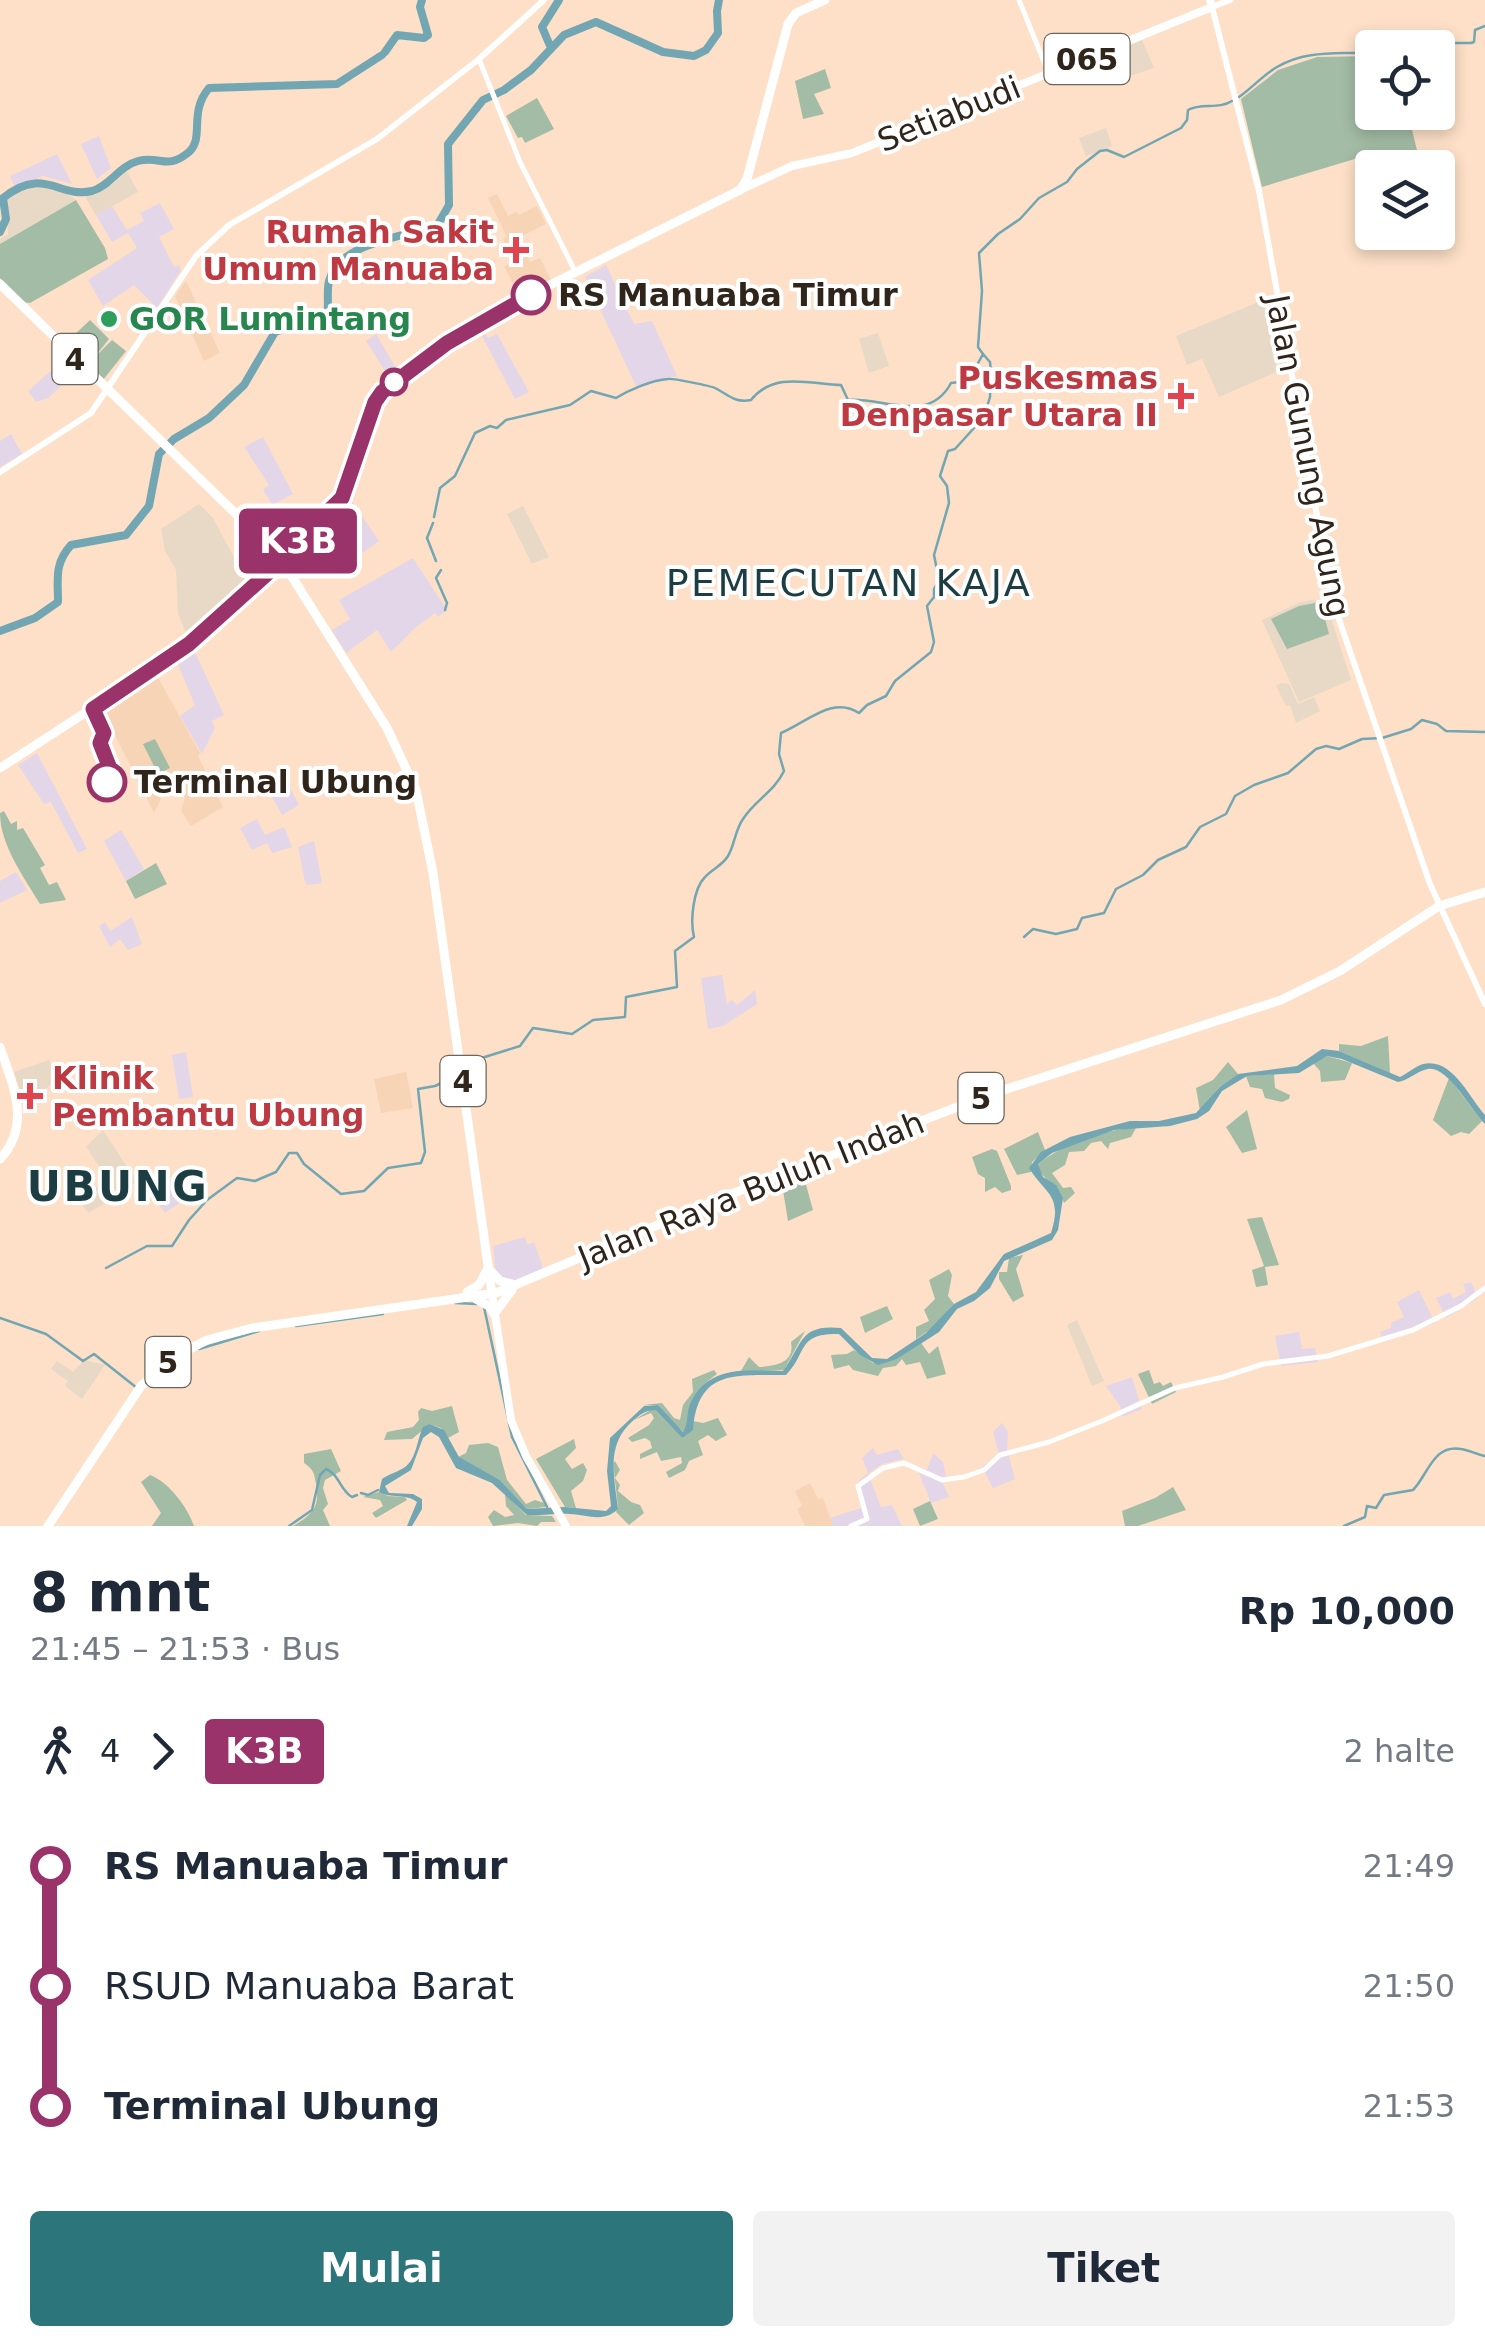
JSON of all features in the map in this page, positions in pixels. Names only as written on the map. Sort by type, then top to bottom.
[{"type":"highway","points":[[0,768],[174,656],[342,498],[375,402],[382,392],[447,343],[505,308],[740,190],[753,179],[788,24],[796,13],[824,0]]},
{"type":"highway","name":"4","points":[[0,284],[281,558],[387,728],[409,771],[419,800],[433,873],[488,1268],[496,1291]]},
{"type":"highway","name":"5","points":[[1439,906],[1485,892]]},
{"type":"highway","name":"Jalan Raya Buluh Indah","points":[[496,1291],[944,1112],[1281,1000],[1340,970],[1439,906]]},
{"type":"highway","points":[[0,1159],[19,1123],[16,1094],[1,1053]]},
{"type":"highway","points":[[488,1268],[500,1281],[518,1285],[494,1314],[480,1299],[468,1295],[488,1268]]},
{"type":"highway","name":"5","points":[[45,1526],[131,1390],[188,1343],[238,1326],[496,1291]]},
{"type":"main road","points":[[0,472],[84,420],[212,238],[372,143],[479,59],[544,0]]},
{"type":"main road","points":[[1211,4],[1230,0]]},
{"type":"main road","name":"Setiabudi","points":[[753,179],[852,153],[1211,4]]},
{"type":"main road","name":"Jalan Gunung Agung","points":[[1211,4],[1259,191],[1332,599],[1439,906],[1485,1004]]},
{"type":"main road","points":[[496,1291],[494,1314],[511,1420],[520,1444],[564,1522]]},
{"type":"street","points":[[1018,0],[1049,74]]},
{"type":"street","points":[[479,59],[520,162],[576,272]]},
{"type":"street","points":[[851,1526],[867,1519],[858,1486],[894,1464],[904,1462],[942,1480],[964,1477],[984,1470],[1000,1455],[1102,1422],[1175,1388],[1263,1364],[1328,1356],[1412,1330],[1485,1288]]},
{"type":"shaded area","points":[[1142,40],[1154,68],[1130,76],[1119,51]]},
{"type":"shaded area","points":[[1106,128],[1112,146],[1086,156],[1079,138]]},
{"type":"shaded area","points":[[99,136],[111,168],[97,179],[81,144]]},
{"type":"shaded area","points":[[57,154],[72,184],[43,176],[15,188],[10,176]]},
{"type":"shaded area","points":[[127,171],[138,192],[96,215],[85,197],[114,183]]},
{"type":"shaded area","points":[[39,184],[62,190],[76,200],[0,244],[0,239],[8,234],[7,198]]},
{"type":"shaded area","name":"Rumah Sakit Umum Manuaba","points":[[497,194],[508,216],[537,206],[546,224],[518,238],[530,262],[540,258],[551,280],[519,295],[504,266],[514,264],[503,239],[507,237],[488,198]]},
{"type":"shaded area","points":[[160,203],[174,229],[159,237],[174,267],[179,265],[181,270],[157,308],[134,285],[103,306],[88,280],[137,248],[128,233],[112,242],[96,215],[112,206],[127,230],[144,221],[140,213]]},
{"type":"shaded area","points":[[606,265],[634,324],[652,321],[677,376],[636,386],[585,277]]},
{"type":"shaded area","points":[[186,281],[220,353],[204,361],[175,296]]},
{"type":"shaded area","points":[[1275,295],[1288,367],[1219,397],[1202,359],[1187,365],[1176,336]]},
{"type":"shaded area","points":[[483,330],[488,338],[497,334],[529,392],[515,399],[480,332]]},
{"type":"shaded area","points":[[878,333],[889,366],[869,373],[859,339]]},
{"type":"shaded area","points":[[376,334],[398,371],[392,374],[389,369],[385,371],[366,341]]},
{"type":"shaded area","points":[[62,361],[75,373],[48,398],[36,402],[28,391]]},
{"type":"shaded area","points":[[11,434],[22,454],[0,467],[0,441]]},
{"type":"shaded area","points":[[263,437],[293,494],[272,505],[263,489],[269,485],[244,447]]},
{"type":"shaded area","points":[[348,496],[379,541],[358,556],[347,539],[340,544],[325,524]]},
{"type":"shaded area","points":[[199,504],[213,518],[248,583],[188,638],[178,614],[176,570],[165,551],[161,529]]},
{"type":"shaded area","points":[[523,506],[549,557],[532,564],[507,514]]},
{"type":"shaded area","points":[[413,558],[447,610],[438,617],[435,613],[415,628],[391,652],[377,630],[346,653],[332,630],[350,619],[339,600]]},
{"type":"shaded area","points":[[1314,600],[1327,606],[1351,680],[1299,702],[1262,620]]},
{"type":"shaded area","points":[[193,648],[224,715],[212,721],[215,728],[202,754],[180,716],[195,705],[176,660]]},
{"type":"shaded area","points":[[156,674],[200,753],[198,756],[223,807],[191,826],[181,811],[185,798],[168,784],[158,794],[161,799],[154,813],[103,711]]},
{"type":"shaded area","points":[[1289,684],[1298,704],[1314,697],[1320,711],[1296,723],[1290,705],[1286,706],[1276,686]]},
{"type":"shaded area","points":[[37,753],[87,849],[78,853],[51,802],[44,804],[18,765]]},
{"type":"shaded area","points":[[289,786],[299,805],[282,815],[271,795]]},
{"type":"shaded area","points":[[257,819],[265,835],[284,827],[292,847],[272,853],[267,843],[252,850],[240,828]]},
{"type":"shaded area","points":[[121,830],[144,869],[126,881],[104,841]]},
{"type":"shaded area","points":[[314,841],[322,883],[308,885],[298,847]]},
{"type":"shaded area","points":[[16,872],[27,890],[0,903],[0,881]]},
{"type":"shaded area","points":[[132,917],[142,944],[128,950],[120,939],[110,947],[99,926],[105,922],[110,931]]},
{"type":"shaded area","points":[[722,975],[727,1004],[732,1000],[737,1005],[755,990],[757,1004],[723,1026],[708,1029],[701,978]]},
{"type":"shaded area","points":[[186,1052],[193,1097],[179,1099],[172,1055]]},
{"type":"shaded area","points":[[49,1060],[57,1079],[40,1094],[36,1087],[21,1093],[14,1072]]},
{"type":"shaded area","points":[[406,1072],[413,1108],[381,1113],[374,1079]]},
{"type":"shaded area","points":[[103,1130],[137,1182],[118,1194],[86,1147]]},
{"type":"shaded area","points":[[169,1177],[184,1200],[165,1213],[149,1190]]},
{"type":"shaded area","points":[[100,1185],[110,1200],[88,1213],[78,1199]]},
{"type":"shaded area","points":[[525,1237],[527,1245],[534,1242],[544,1270],[515,1281],[504,1279],[495,1269],[493,1246]]},
{"type":"shaded area","points":[[1471,1282],[1478,1298],[1446,1318],[1436,1298],[1450,1292],[1453,1299],[1466,1292],[1463,1284]]},
{"type":"shaded area","points":[[1419,1290],[1435,1323],[1383,1343],[1380,1332],[1404,1317],[1397,1302]]},
{"type":"shaded area","points":[[1077,1320],[1104,1381],[1092,1386],[1067,1325]]},
{"type":"shaded area","points":[[1299,1332],[1302,1349],[1315,1348],[1318,1362],[1281,1366],[1275,1336]]},
{"type":"shaded area","points":[[84,1360],[105,1365],[82,1399],[65,1386],[68,1381],[51,1369],[57,1361],[73,1372]]},
{"type":"shaded area","points":[[1132,1377],[1142,1409],[1122,1417],[1120,1406],[1106,1386]]},
{"type":"shaded area","points":[[1002,1423],[1008,1432],[1007,1449],[1015,1479],[993,1488],[982,1467],[999,1454],[993,1432]]},
{"type":"shaded area","points":[[873,1448],[877,1455],[898,1449],[904,1459],[882,1464],[868,1474],[881,1507],[892,1505],[902,1526],[833,1526],[830,1518],[864,1507],[857,1483],[868,1473],[862,1458]]},
{"type":"shaded area","points":[[933,1453],[943,1462],[946,1478],[941,1479],[949,1497],[931,1503],[916,1466],[927,1470]]},
{"type":"shaded area","points":[[810,1483],[818,1499],[823,1498],[833,1526],[805,1526],[797,1509],[802,1506],[795,1491]]},
{"type":"green space","points":[[1355,56],[1355,130],[1412,130],[1417,150],[1355,150],[1355,159],[1262,187],[1241,99],[1278,70],[1317,57]]},
{"type":"green space","points":[[825,69],[831,88],[814,94],[824,114],[803,119],[795,81]]},
{"type":"green space","points":[[537,98],[554,129],[525,143],[506,116]]},
{"type":"green space","points":[[76,200],[108,259],[30,303],[23,302],[0,278],[0,244]]},
{"type":"green space","points":[[90,320],[109,339],[94,358],[112,340],[126,351],[103,380],[84,364],[91,356],[72,337]]},
{"type":"green space","points":[[1315,603],[1322,607],[1329,634],[1287,649],[1271,619]]},
{"type":"green space","points":[[155,739],[170,768],[158,774],[143,744]]},
{"type":"green space","points":[[4,811],[11,824],[17,821],[17,830],[23,828],[45,865],[40,868],[49,885],[57,882],[66,900],[40,904],[8,849],[1,825],[0,813]]},
{"type":"green space","points":[[156,863],[167,884],[135,899],[126,881]]},
{"type":"green space","points":[[1388,1036],[1390,1073],[1339,1051],[1339,1044],[1361,1046]]},
{"type":"green space","points":[[1327,1056],[1352,1063],[1345,1080],[1321,1082],[1320,1071],[1313,1063]]},
{"type":"green space","points":[[1228,1062],[1238,1074],[1221,1086],[1200,1111],[1196,1088],[1213,1080]]},
{"type":"green space","points":[[1274,1074],[1275,1088],[1290,1095],[1289,1099],[1282,1102],[1265,1098],[1262,1089],[1250,1087],[1246,1076]]},
{"type":"green space","points":[[1449,1078],[1482,1121],[1469,1134],[1451,1136],[1433,1120]]},
{"type":"green space","points":[[1247,1110],[1257,1149],[1242,1153],[1226,1127]]},
{"type":"green space","points":[[1136,1128],[1131,1137],[1110,1143],[1108,1149],[1101,1141],[1091,1143],[1084,1151],[1069,1152],[1065,1165],[1052,1173],[1063,1188],[1071,1187],[1075,1193],[1064,1203],[1039,1170],[1038,1164],[1071,1144],[1110,1131]]},
{"type":"green space","points":[[1038,1132],[1045,1150],[1032,1162],[1031,1172],[1017,1175],[1004,1149]]},
{"type":"green space","points":[[992,1149],[997,1151],[1011,1190],[1002,1193],[995,1187],[985,1192],[985,1178],[978,1174],[972,1157]]},
{"type":"green space","points":[[803,1174],[813,1210],[788,1221],[782,1184]]},
{"type":"green space","points":[[1262,1217],[1279,1265],[1265,1267],[1268,1285],[1256,1287],[1252,1270],[1264,1266],[1247,1219]]},
{"type":"green space","points":[[1023,1255],[1016,1269],[1024,1296],[1013,1302],[999,1272],[1007,1272],[1009,1258]]},
{"type":"green space","points":[[949,1269],[952,1275],[948,1296],[954,1304],[934,1327],[916,1339],[916,1327],[929,1321],[924,1310],[935,1299],[929,1280]]},
{"type":"green space","points":[[887,1306],[893,1319],[865,1333],[860,1317]]},
{"type":"green space","points":[[805,1331],[784,1370],[741,1371],[749,1357],[759,1367],[783,1362],[790,1355],[791,1342]]},
{"type":"green space","points":[[921,1343],[929,1354],[938,1346],[946,1374],[927,1379],[920,1362],[906,1365],[902,1359],[896,1366],[883,1368],[878,1376],[853,1370],[849,1365],[834,1369],[831,1355],[854,1350],[873,1363],[897,1359]]},
{"type":"green space","points":[[714,1370],[717,1374],[694,1400],[685,1432],[658,1405],[643,1405],[662,1403],[680,1420],[683,1405],[693,1392],[692,1379]]},
{"type":"green space","points":[[1149,1370],[1154,1384],[1160,1382],[1163,1386],[1171,1382],[1176,1392],[1152,1404],[1138,1374]]},
{"type":"green space","points":[[452,1406],[459,1432],[448,1438],[441,1428],[430,1424],[412,1439],[384,1440],[387,1432],[413,1427],[421,1408],[432,1411]]},
{"type":"green space","points":[[652,1409],[682,1438],[693,1421],[703,1423],[718,1418],[727,1435],[716,1441],[708,1435],[698,1441],[703,1455],[669,1478],[666,1472],[682,1463],[681,1457],[661,1461],[657,1452],[640,1459],[640,1454],[652,1448],[650,1441],[645,1438],[632,1442],[628,1438],[649,1425],[654,1418],[651,1413],[634,1420]]},
{"type":"green space","points":[[574,1439],[576,1448],[565,1459],[572,1469],[583,1463],[587,1470],[583,1481],[571,1491],[576,1508],[565,1507],[536,1459]]},
{"type":"green space","points":[[488,1443],[498,1447],[507,1480],[526,1504],[535,1500],[546,1507],[527,1509],[500,1480],[458,1457],[466,1453],[469,1445]]},
{"type":"green space","points":[[331,1449],[341,1471],[325,1480],[323,1488],[328,1504],[323,1510],[330,1526],[293,1526],[310,1514],[317,1499],[314,1474],[304,1463],[304,1454]]},
{"type":"green space","points":[[613,1463],[620,1470],[615,1478],[620,1485],[618,1491],[640,1505],[644,1513],[629,1525],[616,1512],[618,1507]]},
{"type":"green space","points":[[150,1475],[177,1496],[194,1526],[152,1526],[161,1513],[141,1482]]},
{"type":"green space","points":[[1173,1487],[1186,1510],[1138,1526],[1125,1526],[1122,1511]]},
{"type":"green space","points":[[379,1492],[407,1500],[376,1518],[372,1513],[383,1506],[380,1500],[363,1497]]},
{"type":"green space","points":[[505,1494],[526,1515],[552,1516],[556,1522],[493,1526],[488,1517],[494,1510],[505,1517],[514,1515],[506,1506]]},
{"type":"green space","points":[[930,1501],[938,1519],[920,1526],[913,1509]]},
{"type":"water","points":[[1322,1049],[1339,1051],[1400,1077],[1423,1064],[1443,1066],[1485,1115],[1485,1124],[1451,1081],[1435,1070],[1424,1070],[1398,1082],[1327,1056],[1299,1073],[1247,1076],[1222,1091],[1209,1111],[1197,1119],[1170,1126],[1114,1130],[1052,1153],[1038,1164],[1043,1177],[1056,1185],[1063,1198],[1058,1230],[1052,1240],[1004,1261],[990,1288],[957,1309],[939,1332],[897,1359],[878,1365],[860,1355],[839,1334],[825,1335],[809,1341],[786,1375],[736,1376],[712,1386],[696,1410],[693,1430],[682,1438],[656,1410],[640,1415],[625,1428],[615,1449],[618,1509],[607,1516],[527,1515],[492,1483],[456,1468],[439,1437],[431,1432],[423,1438],[411,1470],[385,1486],[389,1493],[413,1494],[422,1499],[422,1509],[412,1526],[407,1526],[417,1502],[379,1492],[382,1479],[409,1463],[423,1427],[430,1424],[444,1430],[459,1457],[500,1480],[527,1509],[606,1511],[611,1506],[607,1471],[610,1438],[644,1406],[658,1405],[683,1432],[691,1402],[708,1381],[731,1372],[783,1371],[804,1338],[817,1329],[841,1328],[872,1358],[887,1359],[926,1333],[954,1304],[976,1292],[1004,1254],[1051,1233],[1054,1203],[1029,1168],[1041,1152],[1070,1137],[1130,1121],[1159,1121],[1196,1113],[1238,1074],[1297,1066]]},
{"type":"waterway","points":[[385,52],[397,35],[428,35],[420,7],[422,0]]},
{"type":"waterway","points":[[551,48],[542,27],[559,0]]},
{"type":"waterway","points":[[0,631],[35,618],[58,602],[59,565],[71,545],[126,535],[149,506],[159,454],[174,439],[209,418],[244,385],[275,332],[326,320],[329,281],[346,257],[376,243],[437,226],[449,205],[448,144],[483,100],[531,70],[564,35],[596,22],[663,52],[694,56],[706,50],[718,33],[719,0]]},
{"type":"waterway","points":[[1455,43],[1474,42],[1475,30],[1485,26]]},
{"type":"waterway","points":[[1239,97],[1289,61],[1312,55],[1355,53]]},
{"type":"waterway","points":[[0,232],[6,219],[3,198],[17,189],[40,183],[70,191],[92,191],[138,161],[169,162],[181,158],[194,146],[199,106],[209,88],[337,84],[382,55]]},
{"type":"waterway","points":[[434,517],[440,488],[455,476],[475,433],[490,426],[497,428],[506,420],[570,405],[591,391],[616,398],[648,383],[671,379],[712,387],[745,401],[770,385],[805,382],[841,385],[848,400],[918,406],[942,396],[951,383],[977,380],[977,365],[983,354],[978,347],[982,291],[979,253],[1039,198],[1067,182],[1100,151],[1124,157],[1181,128],[1188,110],[1232,101]]},
{"type":"waterway","points":[[465,1067],[472,1061],[520,1046],[533,1028],[572,1034],[593,1020],[625,1017],[626,997],[677,987],[675,951],[694,937],[698,889],[705,877],[726,859],[743,819],[784,771],[779,754],[781,733],[829,709],[849,708],[859,713],[886,696],[895,681],[931,652],[934,642],[927,606],[939,580],[934,555],[949,503],[947,486],[940,476],[948,451],[955,449],[984,417],[991,372],[990,362],[983,354]]},
{"type":"waterway","points":[[433,523],[427,538],[436,561]]},
{"type":"waterway","points":[[441,570],[436,578],[447,603],[445,610]]},
{"type":"waterway","points":[[1024,937],[1033,929],[1056,934],[1077,929],[1082,918],[1104,913],[1116,889],[1143,875],[1158,860],[1186,847],[1200,827],[1226,814],[1235,796],[1288,773],[1316,749],[1339,749],[1362,739],[1382,738],[1411,729],[1422,720],[1446,731],[1485,732]]},
{"type":"waterway","points":[[106,1268],[147,1246],[172,1246],[207,1200],[237,1178],[255,1181],[276,1172],[289,1153],[297,1153],[304,1164],[341,1194],[364,1191],[388,1168],[421,1163],[425,1152],[418,1089],[456,1076]]},
{"type":"waterway","points":[[455,1303],[477,1304]]},
{"type":"waterway","points":[[484,1307],[512,1437],[547,1507]]},
{"type":"waterway","points":[[296,1326],[383,1314]]},
{"type":"waterway","points":[[0,1318],[46,1334],[83,1361],[94,1354],[137,1388]]},
{"type":"waterway","points":[[199,1349],[259,1331]]},
{"type":"waterway","points":[[1344,1526],[1365,1517],[1367,1506],[1376,1508],[1384,1495],[1413,1490],[1444,1451],[1461,1449],[1485,1456]]},
{"type":"waterway","points":[[289,1526],[312,1510],[320,1475],[326,1469],[348,1494],[357,1495]]},
{"type":"waterway","points":[[361,1493],[368,1495],[378,1490]]},
{"type":"bus line","name":"K3B","points":[[107,782],[111,771],[100,743],[104,733],[93,709],[174,656],[278,564],[286,562],[286,552],[342,498],[375,402],[387,387],[447,343],[531,295]]},
{"type":"place","name":"Rumah Sakit Umum Manuaba","points":[[516,250]]},
{"type":"place","name":"RS Manuaba Timur","points":[[531,295]]},
{"type":"place","name":"GOR Lumintang","points":[[109,319]]},
{"type":"place","name":"Puskesmas Denpasar Utara II","points":[[1181,396]]},
{"type":"place","name":"Terminal Ubung","points":[[107,782]]},
{"type":"place","name":"Klinik Pembantu Ubung","points":[[30,1096]]},
{"type":"district","name":"PEMECUTAN KAJA","points":[[849,583]]},
{"type":"district","name":"UBUNG","points":[[118,1186]]}]
